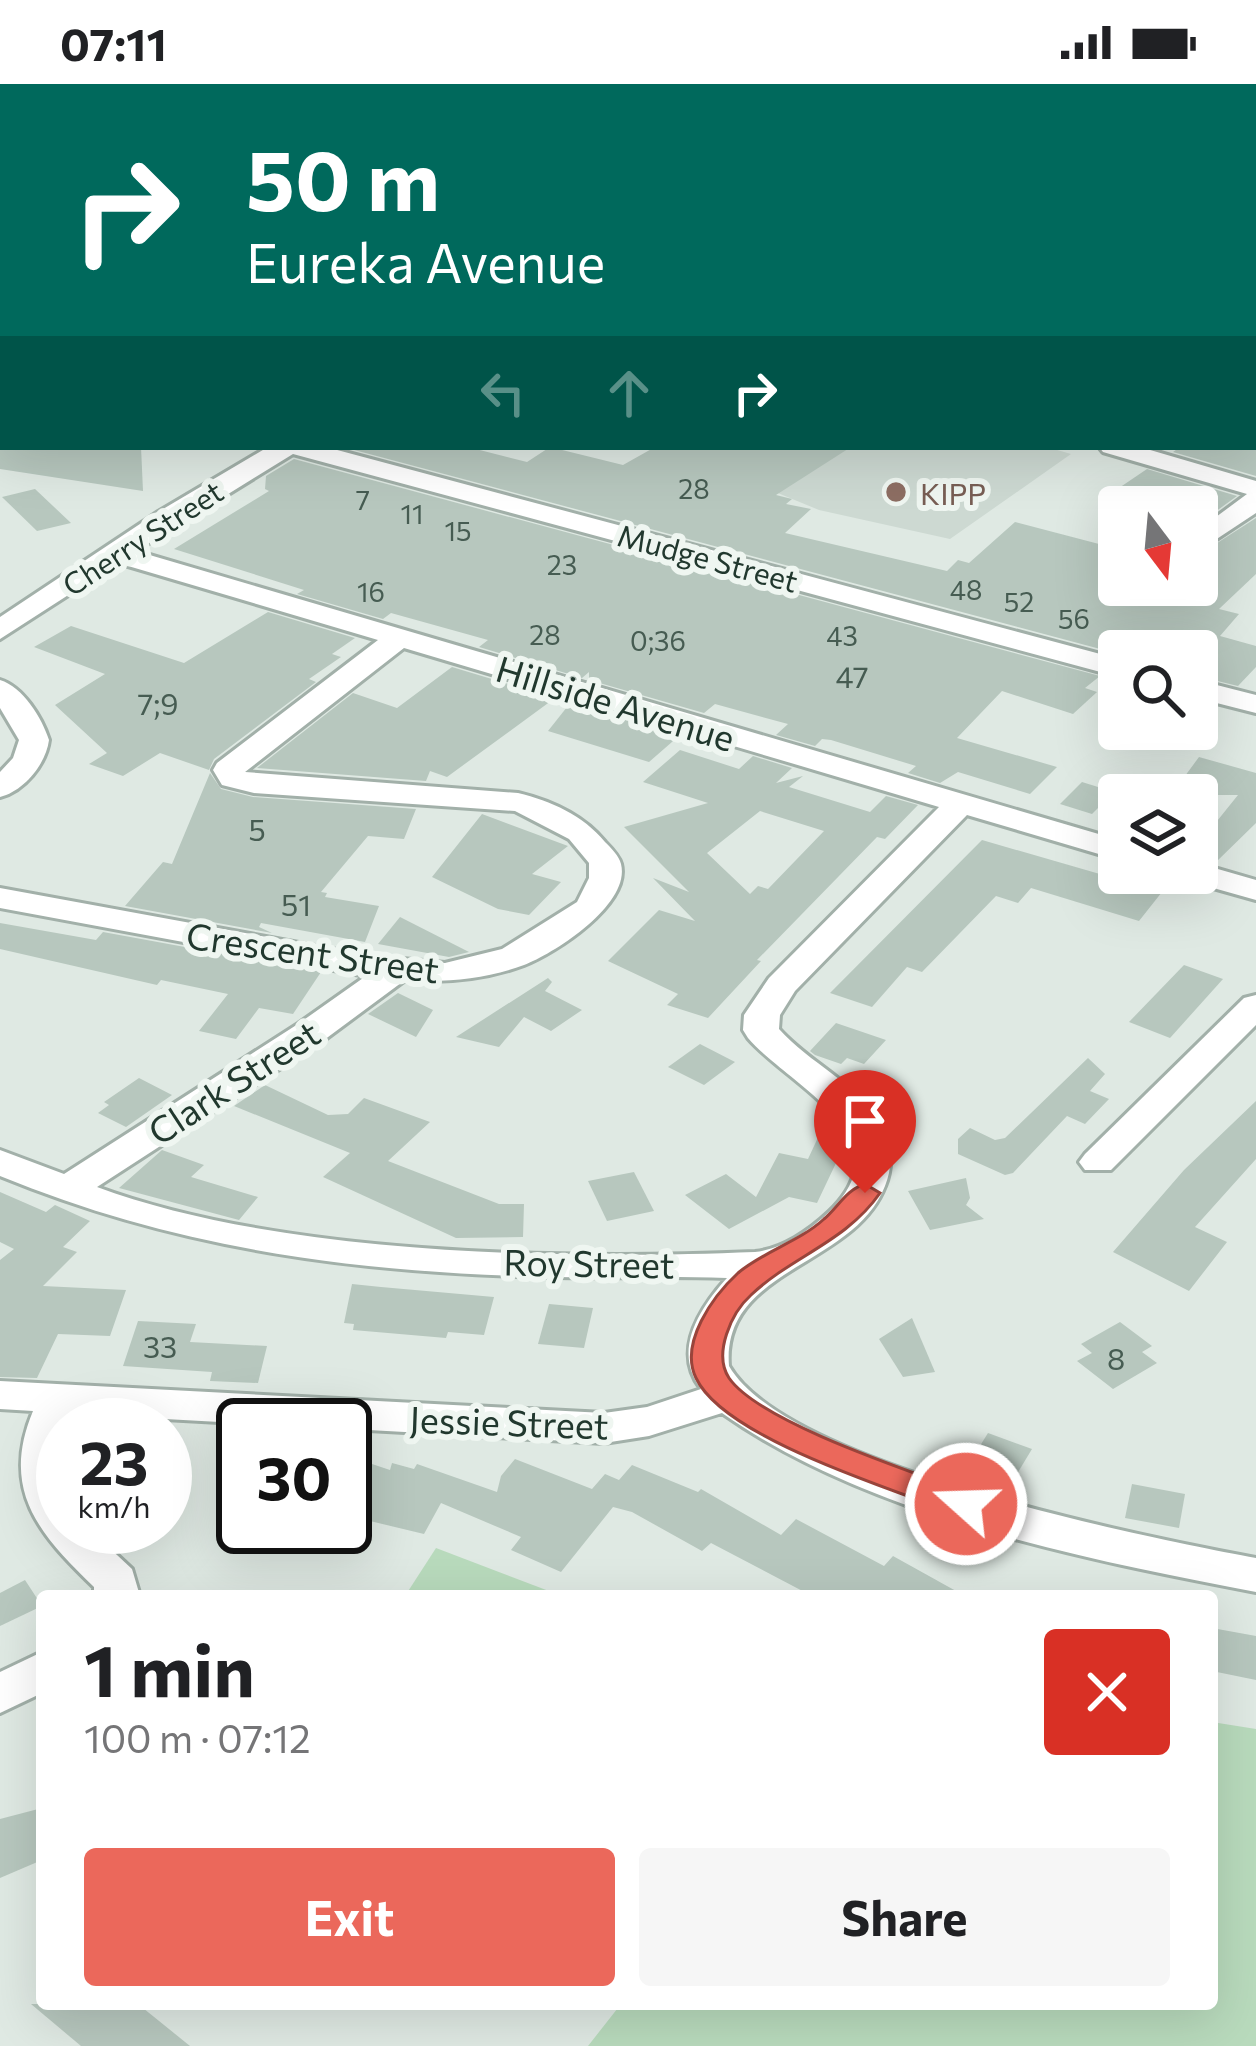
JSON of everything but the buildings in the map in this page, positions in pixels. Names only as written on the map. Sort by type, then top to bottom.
[{"type":"street","name":"Cherry Street","points":[[0,629],[281,450]]},
{"type":"street","name":"Mudge Street","points":[[308,450],[1098,662]]},
{"type":"street","points":[[1122,450],[1256,489]]},
{"type":"street","points":[[1218,528],[1256,500]]},
{"type":"street","name":"Hillside Avenue","points":[[114,553],[1098,844]]},
{"type":"street","name":"Crescent Street","points":[[0,898],[396,970],[445,973],[514,957],[591,908],[605,878],[605,862],[580,832],[538,808],[518,802],[254,784],[233,778],[228,770],[399,638]]},
{"type":"street","points":[[0,689],[35,731],[37,746],[30,760],[0,788]]},
{"type":"street","points":[[1218,694],[1256,704]]},
{"type":"street","points":[[959,804],[781,985],[762,1015],[760,1030],[858,1117],[872,1156],[865,1193],[852,1213],[774,1262],[734,1294],[714,1327],[706,1355],[710,1376],[727,1396],[809,1445],[1001,1517],[1073,1538],[1256,1575]]},
{"type":"street","points":[[1218,879],[1256,890]]},
{"type":"street","name":"Clark Street","points":[[67,1189],[309,1033],[396,970]]},
{"type":"street","points":[[1098,1162],[1256,1005]]},
{"type":"street","name":"Roy Street","points":[[0,1162],[145,1216],[329,1248],[618,1266],[774,1262]]},
{"type":"street","name":"Jessie Street","points":[[0,1395],[46,1398]]},
{"type":"street","name":"Jessie Street","points":[[192,1406],[604,1428],[649,1421],[727,1396]]},
{"type":"street","points":[[36,1445],[31,1483],[36,1491]]},
{"type":"street","points":[[87,1554],[116,1581],[117,1590]]},
{"type":"street","points":[[0,1695],[36,1674]]},
{"type":"shaded area","name":"KIPP","points":[[652,450],[1057,450],[1071,454],[950,539],[819,510],[734,475]]},
{"type":"green space","points":[[436,1548],[546,1590],[409,1590]]},
{"type":"green space","points":[[1218,1723],[1256,1729],[1256,2046],[588,2046],[616,2010],[1218,2010]]},
{"type":"place","name":"KIPP","points":[[896,492]]},
{"type":"route","points":[[865,1193],[852,1213],[832,1229],[761,1269],[734,1294],[714,1327],[706,1355],[710,1376],[727,1396],[764,1422],[809,1445],[966,1504]]}]
